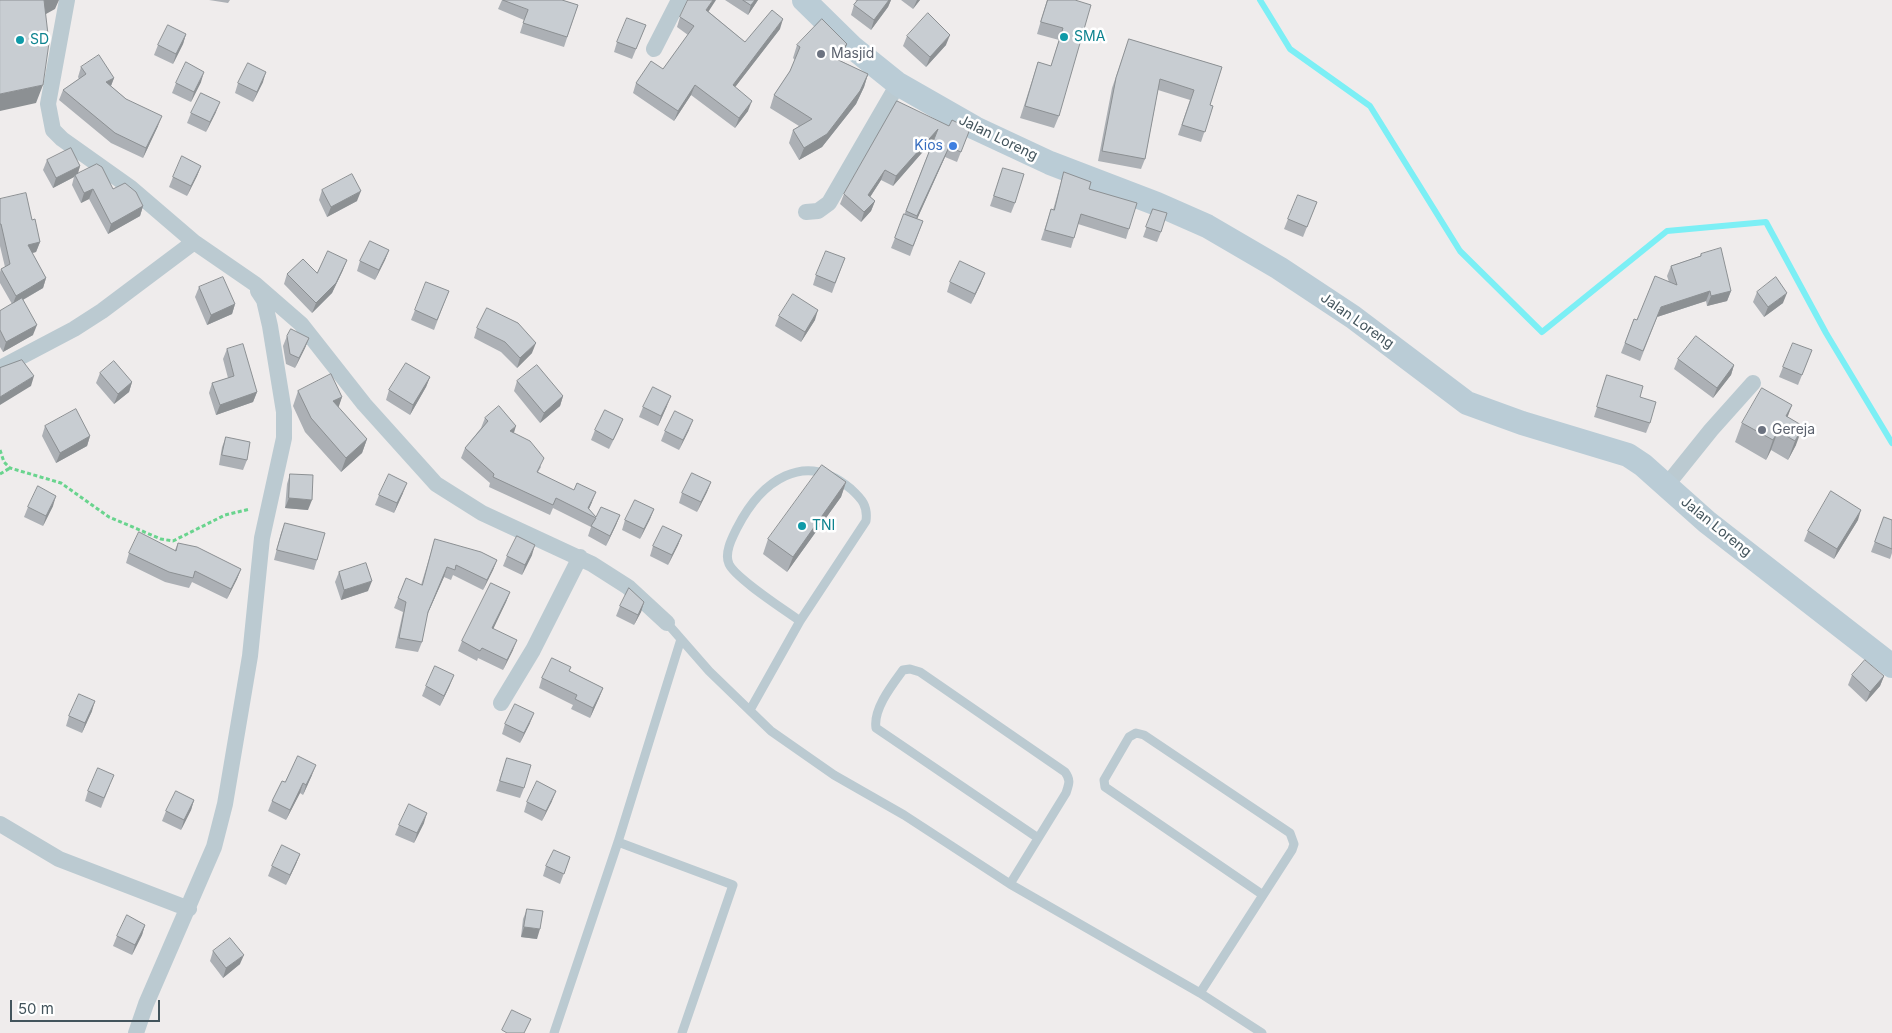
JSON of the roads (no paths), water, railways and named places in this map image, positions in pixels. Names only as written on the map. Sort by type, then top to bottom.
[{"type":"street","points":[[67,0],[48,104],[53,130],[76,150],[131,188],[194,242],[255,284],[300,324],[364,404],[436,484],[482,513],[580,557],[628,587],[667,623]]},
{"type":"street","points":[[654,49],[679,0]]},
{"type":"street","name":"Jalan Loreng","points":[[804,0],[852,47],[898,84],[975,128],[1050,163],[1157,204],[1207,226],[1279,268],[1353,317],[1467,403],[1522,423],[1628,455],[1643,465],[1707,522],[1892,666]]},
{"type":"street","points":[[806,212],[818,211],[828,203],[898,84]]},
{"type":"street","points":[[0,368],[74,329],[102,311],[194,242]]},
{"type":"street","points":[[136,1033],[146,1004],[214,847],[225,804],[250,656],[261,547],[284,438],[284,412],[270,326],[264,300],[255,284]]},
{"type":"street","points":[[1666,486],[1710,430],[1753,383]]},
{"type":"street","points":[[501,703],[533,650],[580,557]]},
{"type":"street","points":[[0,824],[59,859],[188,909]]},
{"type":"lane","points":[[750,710],[800,622],[866,521],[868,511],[864,501],[834,476],[818,471],[792,472],[770,484],[751,505],[731,540],[727,554],[729,564],[737,575],[800,622]]},
{"type":"lane","points":[[667,623],[709,672],[771,731],[834,775],[904,815],[1010,884],[1200,993],[1262,1033]]},
{"type":"lane","points":[[554,1033],[618,842],[681,640]]},
{"type":"lane","points":[[1010,884],[1038,838],[1070,783],[1065,772],[920,672],[910,669],[903,670],[877,712],[874,720],[876,728],[1038,838]]},
{"type":"lane","points":[[1200,993],[1292,850],[1294,844],[1290,833],[1144,735],[1136,733],[1129,737],[1104,780],[1105,786],[1263,895]]},
{"type":"lane","points":[[618,842],[733,885],[682,1033]]},
{"type":"waterway","points":[[1260,0],[1290,49],[1370,106],[1460,251],[1542,332],[1667,231],[1766,222],[1826,333],[1892,443]]},
{"type":"place","name":"SMA","points":[[1064,37]]},
{"type":"place","name":"SD","points":[[20,40]]},
{"type":"place","name":"Masjid","points":[[821,54]]},
{"type":"place","name":"Kios","points":[[953,146]]},
{"type":"place","name":"Gereja","points":[[1762,430]]},
{"type":"place","name":"TNI","points":[[802,526]]}]
